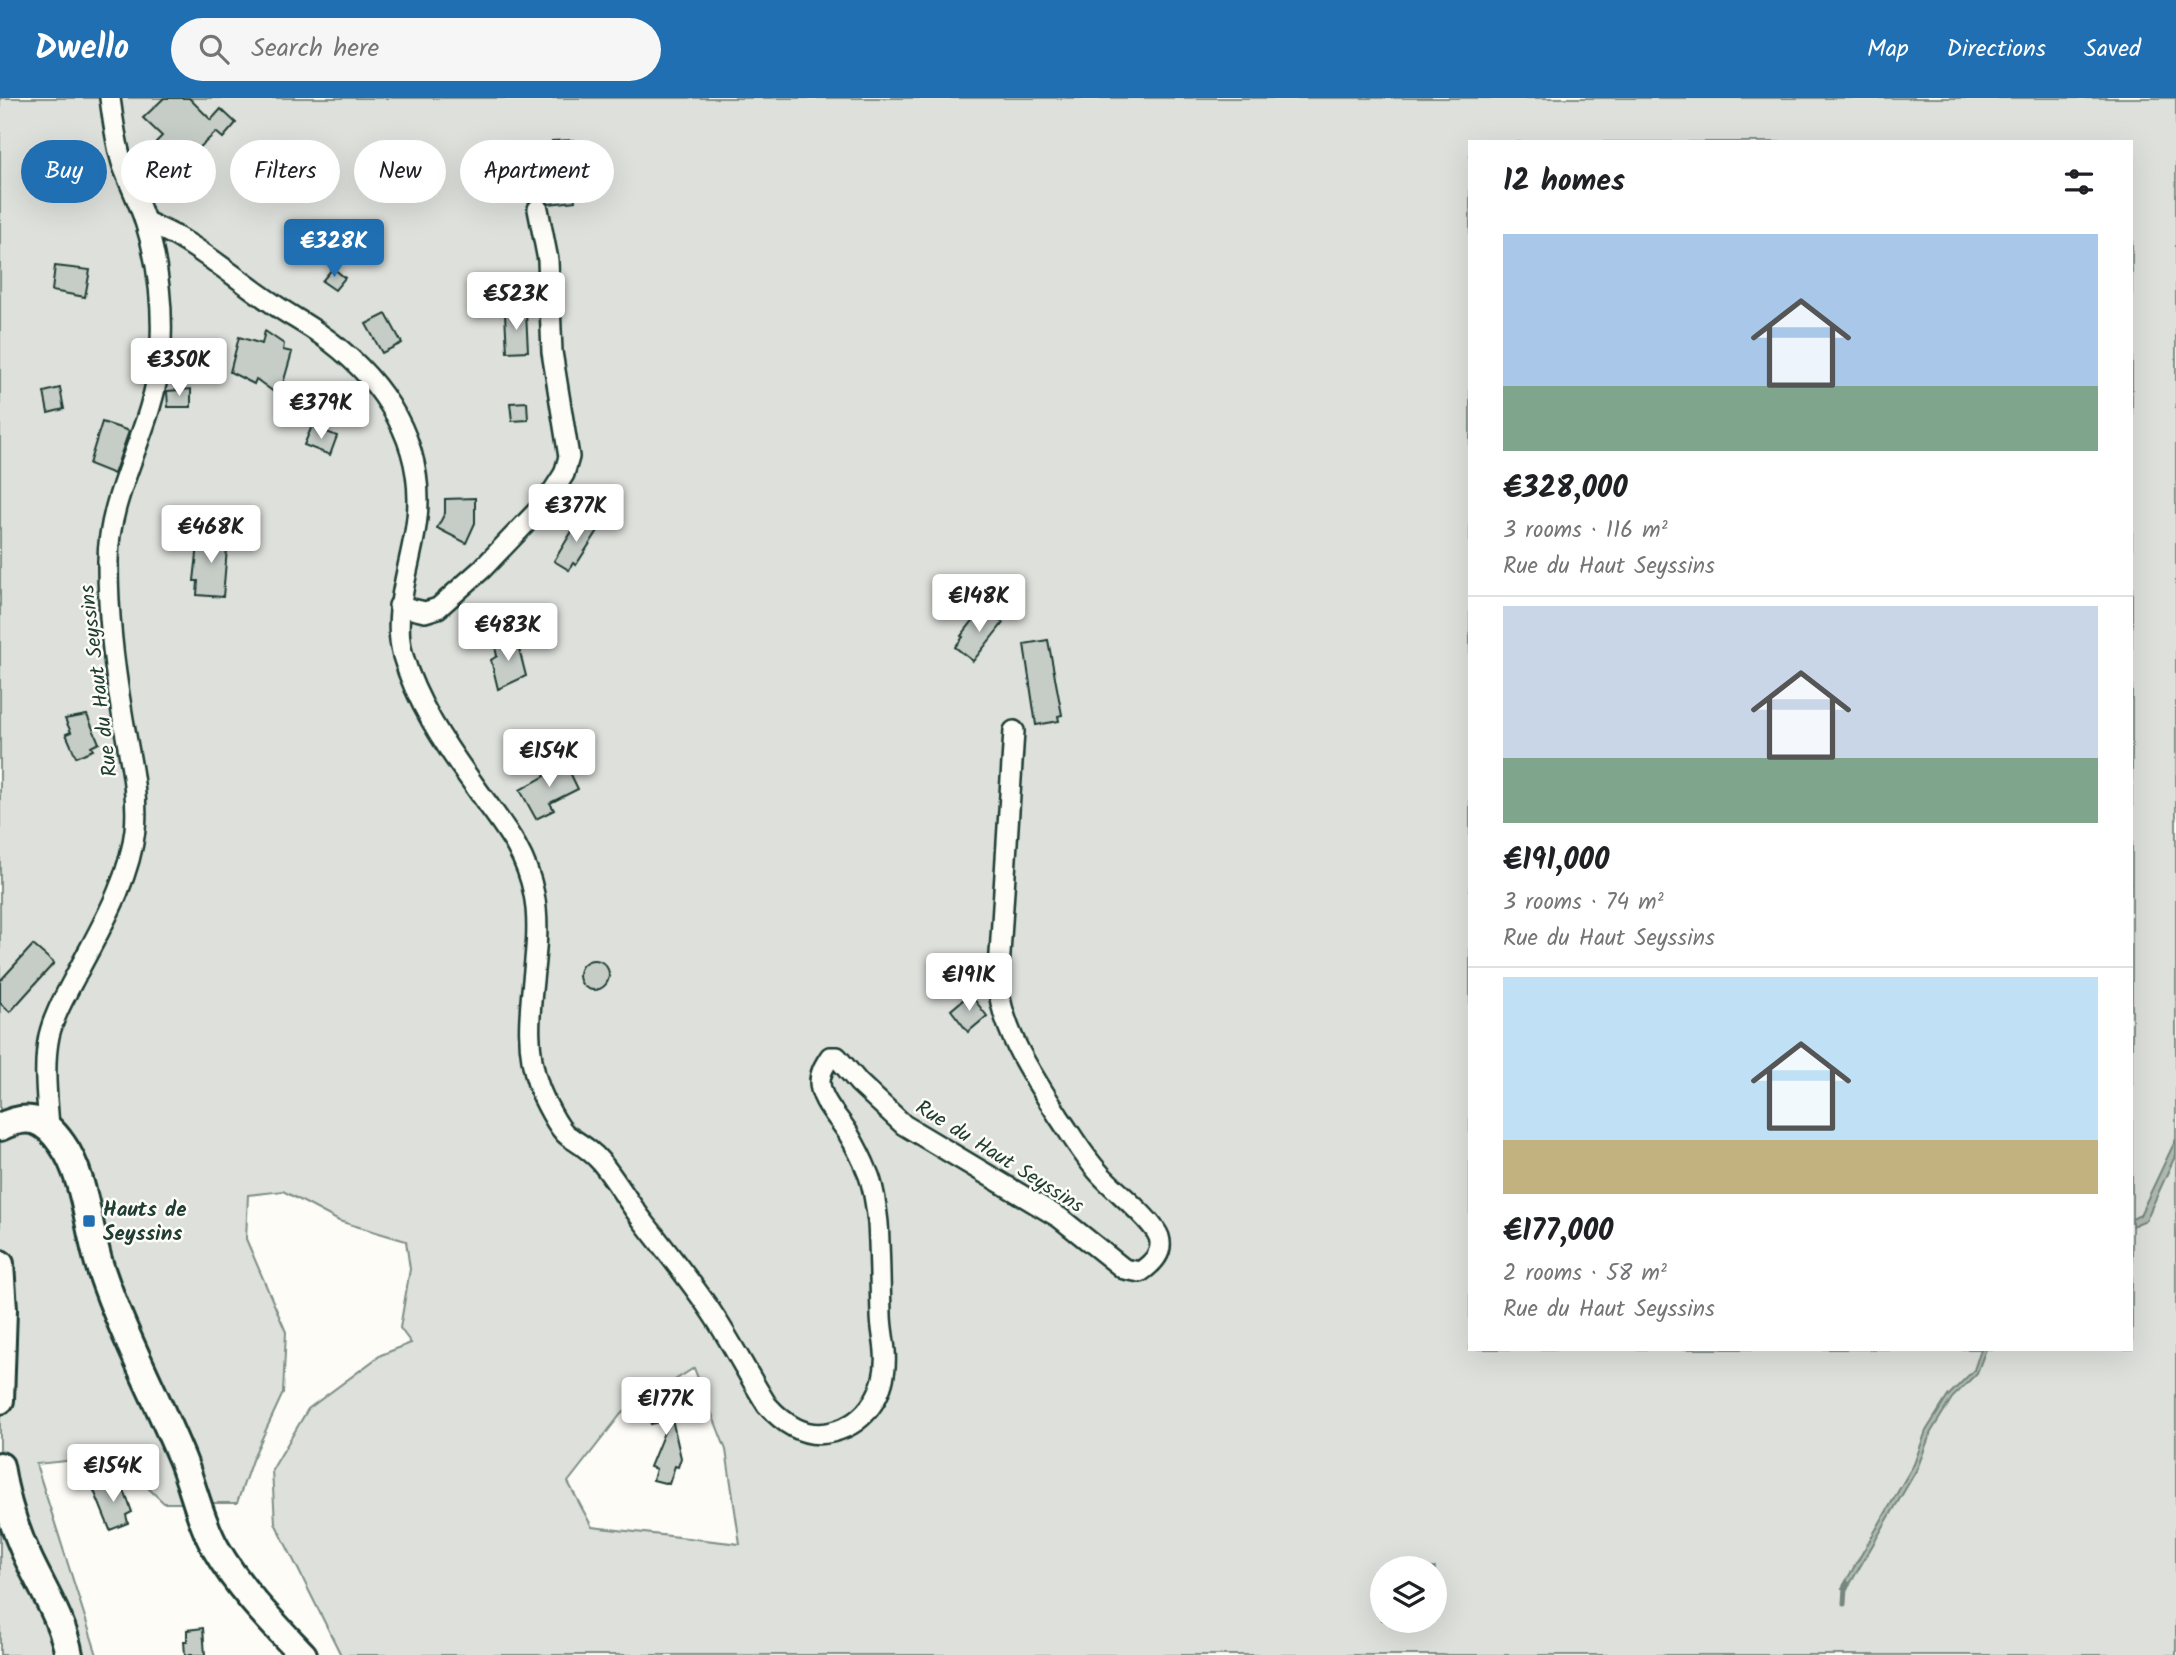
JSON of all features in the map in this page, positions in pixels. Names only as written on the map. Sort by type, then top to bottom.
[{"type":"main road","points":[[0,1127],[16,1119],[39,1121],[49,1126],[64,1146],[87,1209],[99,1266],[115,1310],[183,1461],[202,1519],[215,1547],[248,1596],[303,1655]]},
{"type":"main road","points":[[0,1265],[3,1309],[0,1400]]},
{"type":"main road","points":[[0,1466],[17,1534],[62,1630],[69,1655]]},
{"type":"street","name":"Rue du Haut Seyssins","points":[[49,1126],[49,1035],[60,1005],[120,888],[132,854],[136,813],[121,711],[108,564],[115,505],[149,416],[160,357],[158,278],[145,221],[122,163],[110,98]]},
{"type":"street","points":[[145,221],[183,240],[281,310],[319,333],[358,365],[394,410],[411,449],[418,502],[416,536],[399,606],[425,612],[438,608],[482,569],[546,502],[564,474],[569,457],[552,352],[548,260],[538,209]]},
{"type":"street","name":"Rue du Haut Seyssins","points":[[399,606],[402,654],[427,710],[470,780],[514,838],[526,867],[534,895],[537,921],[530,994],[530,1038],[539,1088],[564,1134],[581,1143],[603,1164],[710,1309],[767,1405],[777,1417],[809,1434],[839,1431],[859,1420],[875,1401],[884,1380],[885,1353],[874,1198],[869,1174],[830,1107],[820,1084],[822,1070],[830,1058],[837,1057],[859,1083],[904,1125],[1060,1218],[1125,1269],[1140,1272],[1153,1264],[1159,1252],[1159,1236],[1150,1224],[1099,1173],[1076,1143],[1029,1070],[1000,1007],[998,986],[1014,731]]},
{"type":"shaded area","points":[[0,98],[2176,98],[2176,1655],[341,1655],[275,1523],[272,1470],[308,1409],[381,1355],[411,1343],[400,1328],[410,1269],[406,1241],[339,1221],[283,1191],[248,1195],[246,1239],[286,1332],[283,1393],[252,1460],[237,1503],[164,1503],[114,1456],[36,1464],[97,1655],[0,1655]],"holes":[[[694,1368],[726,1450],[740,1544],[592,1527],[568,1482],[621,1414]]]},
{"type":"shaded area","points":[[2176,1139],[2176,1154],[2146,1220],[2133,1226],[2133,1218],[2140,1215]]},
{"type":"shaded area","points":[[1980,1351],[1985,1351],[1977,1373],[1952,1398],[1931,1432],[1917,1469],[1847,1589],[1842,1588],[1914,1464],[1926,1431],[1948,1396],[1974,1370]]},
{"type":"building","points":[[164,98],[189,98],[211,120],[221,109],[236,123],[223,138],[216,132],[208,140],[158,140],[162,136],[143,118]]},
{"type":"building","points":[[55,266],[90,270],[85,297],[52,291]]},
{"type":"building","points":[[333,268],[345,278],[335,290],[322,281]]},
{"type":"building","points":[[526,313],[528,351],[507,352],[505,314]]},
{"type":"building","points":[[386,314],[402,343],[382,353],[366,324]]},
{"type":"building","points":[[265,331],[284,344],[283,350],[292,352],[282,387],[276,385],[274,392],[256,379],[254,384],[230,372],[239,337],[262,344]]},
{"type":"building","points":[[60,388],[64,409],[48,413],[44,392]]},
{"type":"building","points":[[191,389],[191,407],[168,407],[167,391]]},
{"type":"building","points":[[527,402],[528,420],[512,421],[510,403]]},
{"type":"building","points":[[102,422],[129,431],[114,474],[89,464]]},
{"type":"building","points":[[312,426],[337,436],[330,455],[304,445]]},
{"type":"building","points":[[475,498],[475,523],[466,543],[437,528],[445,513],[445,499]]},
{"type":"building","points":[[580,518],[599,529],[576,565],[573,563],[569,570],[554,561]]},
{"type":"building","points":[[199,535],[228,536],[223,597],[197,595],[198,581],[194,581]]},
{"type":"building","points":[[983,608],[1003,623],[973,661],[955,647]]},
{"type":"building","points":[[516,637],[526,676],[498,689],[491,660],[497,656],[494,642]]},
{"type":"building","points":[[1048,640],[1062,715],[1058,716],[1059,721],[1036,725],[1024,644]]},
{"type":"building","points":[[87,715],[99,743],[91,747],[93,750],[76,757],[66,734],[71,732],[65,719]]},
{"type":"building","points":[[564,760],[578,789],[550,803],[554,810],[536,819],[520,790],[545,776],[543,771]]},
{"type":"building","points":[[33,945],[54,963],[10,1012],[0,1003],[0,981]]},
{"type":"building","points":[[594,960],[600,961],[608,969],[608,981],[600,989],[594,990],[588,989],[580,981],[579,975],[580,969],[588,961]]},
{"type":"building","points":[[970,994],[987,1016],[968,1032],[951,1010]]},
{"type":"building","points":[[676,1394],[682,1417],[672,1419],[681,1458],[669,1484],[653,1480],[656,1469],[650,1467],[669,1420],[651,1424],[646,1402]]},
{"type":"building","points":[[116,1480],[119,1486],[122,1485],[132,1512],[126,1515],[128,1523],[110,1530],[93,1488]]},
{"type":"building","points":[[203,1628],[205,1655],[185,1655],[184,1641],[187,1641],[187,1630]]},
{"type":"waterway","points":[[1844,1604],[1847,1583]]},
{"type":"place","name":"Hauts de Seyssins","points":[[89,1221]]}]
